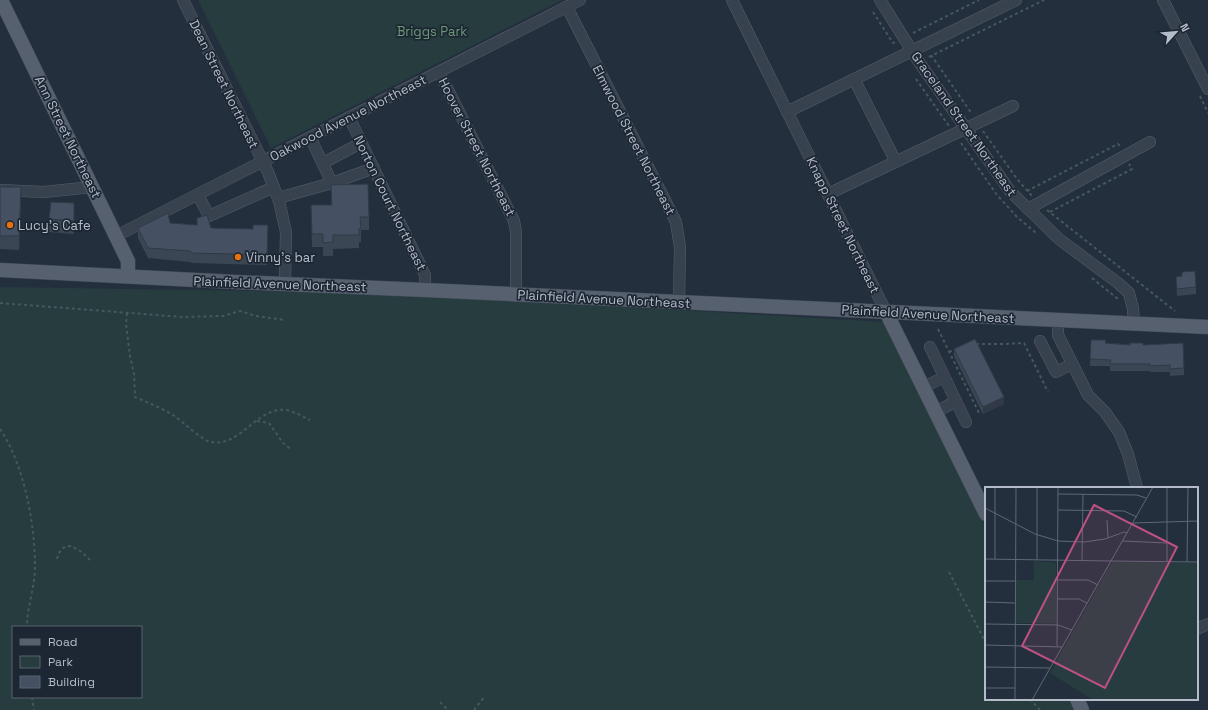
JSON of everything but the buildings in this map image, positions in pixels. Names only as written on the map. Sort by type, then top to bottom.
[{"type":"main road","name":"Ann Street Northeast","points":[[1,0],[128,261],[128,276]]},
{"type":"main road","name":"Plainfield Avenue Northeast","points":[[0,270],[1208,327]]},
{"type":"main road","name":"Knapp Street Northeast","points":[[886,312],[924,386],[985,512]]},
{"type":"main road","points":[[1077,700],[1082,710]]},
{"type":"street","name":"Dean Street Northeast","points":[[183,0],[263,162],[276,192],[286,232],[285,284]]},
{"type":"street","name":"Oakwood Avenue Northeast","points":[[116,236],[580,0]]},
{"type":"street","name":"Knapp Street Northeast","points":[[732,0],[886,312]]},
{"type":"street","name":"Graceland Street Northeast","points":[[880,0],[908,35],[912,51],[919,62],[1010,191],[1059,239],[1129,293],[1133,309],[1134,324]]},
{"type":"street","points":[[788,112],[1016,0]]},
{"type":"street","points":[[1163,0],[1208,89]]},
{"type":"street","name":"Elmwood Street Northeast","points":[[567,7],[676,222],[680,247],[679,303]]},
{"type":"street","name":"Hoover Street Northeast","points":[[439,72],[514,221],[516,232],[516,294]]},
{"type":"street","points":[[854,79],[896,162]]},
{"type":"street","points":[[828,194],[1014,106]]},
{"type":"street","name":"Norton Court Northeast","points":[[349,117],[425,275],[425,290]]},
{"type":"street","points":[[310,137],[332,183]]},
{"type":"street","points":[[1028,210],[1150,142]]},
{"type":"street","points":[[323,163],[361,143]]},
{"type":"street","points":[[198,195],[209,216],[276,192],[332,183],[374,168]]},
{"type":"street","points":[[0,190],[44,192],[92,187]]},
{"type":"street","points":[[1058,320],[1058,335],[1088,395],[1104,412],[1119,432],[1128,454],[1137,487]]},
{"type":"street","points":[[1040,342],[1056,372],[1072,364]]},
{"type":"street","points":[[930,347],[966,422]]},
{"type":"street","points":[[924,386],[944,376]]},
{"type":"street","points":[[936,412],[956,401]]},
{"type":"path","points":[[871,6],[893,43],[979,0]]},
{"type":"path","points":[[919,62],[1044,0]]},
{"type":"path","points":[[908,35],[910,28]]},
{"type":"path","points":[[908,35],[916,34],[1017,178],[1039,203],[1175,311]]},
{"type":"path","points":[[0,303],[182,317],[223,316],[240,311],[256,316],[285,320]]},
{"type":"path","points":[[127,313],[126,324],[136,397],[175,417],[210,442],[223,441],[234,437],[264,416],[278,410],[295,413],[310,420]]},
{"type":"path","points":[[938,329],[980,415]]},
{"type":"path","points":[[969,344],[1004,344],[1024,342],[1048,392]]},
{"type":"path","points":[[949,352],[955,349]]},
{"type":"path","points":[[256,421],[269,423],[283,443],[292,450]]},
{"type":"path","points":[[0,429],[12,450],[19,469],[32,528],[35,568],[27,626]]},
{"type":"path","points":[[57,559],[62,548],[71,546],[82,552],[91,561]]},
{"type":"path","points":[[949,572],[985,641]]},
{"type":"path","points":[[474,710],[485,696]]},
{"type":"path","points":[[32,698],[34,710]]},
{"type":"path","points":[[1031,700],[1040,710]]},
{"type":"path","points":[[440,702],[448,710]]},
{"type":"green space","name":"Briggs Park","points":[[198,0],[562,0],[271,148]]},
{"type":"green space","points":[[0,287],[391,293],[884,322],[985,526],[985,700],[1071,700],[1076,710],[0,710]]},
{"type":"place","name":"Lucy's Cafe","points":[[10,225]]},
{"type":"place","name":"Vinny's bar","points":[[238,257]]}]
